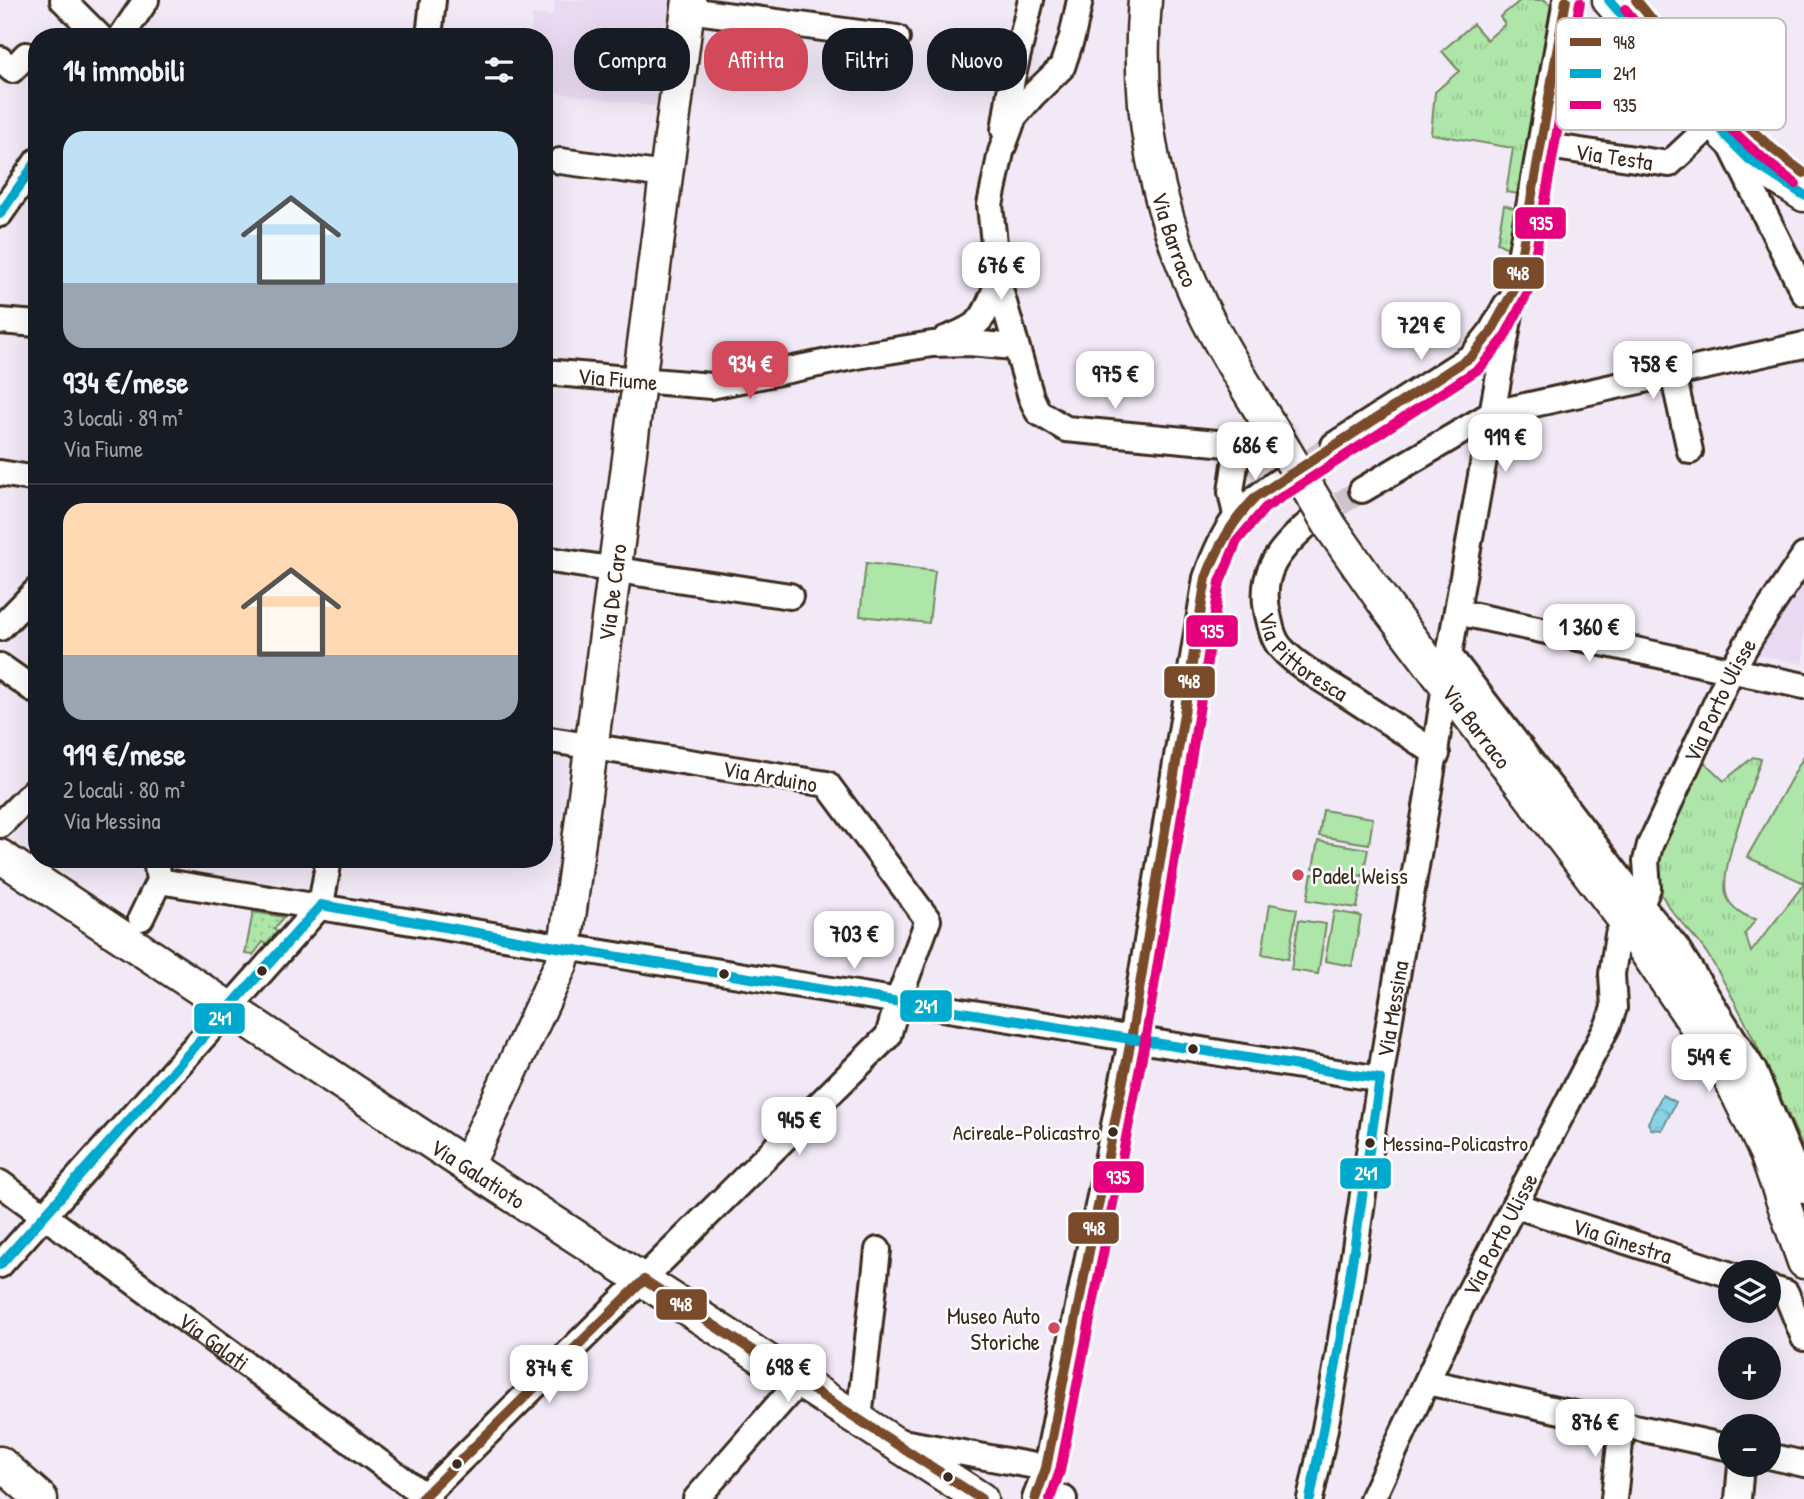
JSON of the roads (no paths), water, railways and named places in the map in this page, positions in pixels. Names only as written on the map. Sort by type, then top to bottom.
[{"type":"main road","name":"Via Barraco","points":[[1145,0],[1142,41],[1145,104],[1150,154],[1163,205],[1183,262],[1209,321],[1284,467],[1320,525],[1387,607],[1447,669],[1633,913],[1725,1068],[1766,1153],[1804,1262]]},
{"type":"main road","points":[[1620,2],[1633,18]]},
{"type":"main road","points":[[1620,2],[1636,18]]},
{"type":"main road","name":"Via De Caro","points":[[467,1166],[561,964],[565,948],[688,5]]},
{"type":"main road","points":[[1721,130],[1760,168],[1804,195]]},
{"type":"main road","points":[[1749,130],[1773,152],[1804,173]]},
{"type":"main road","name":"Via Galatioto","points":[[0,856],[467,1166],[800,1380],[970,1494]]},
{"type":"main road","points":[[0,1463],[41,1499]]},
{"type":"street","points":[[63,0],[91,28]]},
{"type":"street","points":[[127,28],[146,0]]},
{"type":"street","points":[[430,28],[433,0]]},
{"type":"street","points":[[1024,28],[1031,0]]},
{"type":"street","points":[[1001,152],[1014,117],[1034,93],[1062,68],[1080,0]]},
{"type":"street","name":"Via Messina","points":[[1563,18],[1566,0]]},
{"type":"street","points":[[688,5],[834,28]]},
{"type":"street","points":[[0,60],[12,71],[26,55]]},
{"type":"street","name":"Via Messina","points":[[1310,1499],[1323,1444],[1380,1079],[1437,754],[1447,669],[1556,56]]},
{"type":"street","points":[[1027,61],[1040,71],[1062,68]]},
{"type":"street","points":[[1010,91],[990,205],[998,282],[1013,339],[1038,412],[1066,429],[1227,444],[1237,451],[1231,492],[1236,515]]},
{"type":"street","name":"Via Testa","points":[[1540,145],[1669,164],[1719,130]]},
{"type":"street","points":[[1721,130],[1804,293]]},
{"type":"street","points":[[560,161],[666,175]]},
{"type":"street","points":[[4,197],[28,171]]},
{"type":"street","points":[[932,344],[971,329],[978,323],[986,313],[998,282]]},
{"type":"street","points":[[1334,445],[1472,356],[1491,332],[1516,286]]},
{"type":"street","points":[[0,321],[28,323]]},
{"type":"street","points":[[978,323],[990,323],[1013,339]]},
{"type":"street","points":[[932,344],[1013,339]]},
{"type":"street","name":"Via Fiume","points":[[553,373],[711,386],[856,356],[932,344]]},
{"type":"street","points":[[1362,491],[1493,413],[1804,345]]},
{"type":"street","points":[[1472,356],[1490,363],[1500,374]]},
{"type":"street","points":[[1672,374],[1690,451]]},
{"type":"street","points":[[1041,1485],[1131,1040],[1206,578],[1213,558],[1236,515],[1261,494],[1284,467]]},
{"type":"street","points":[[0,472],[28,477]]},
{"type":"street","name":"Via Pittoresca","points":[[1320,525],[1284,548],[1266,578],[1264,596],[1267,612],[1271,630],[1279,646],[1304,667],[1437,754]]},
{"type":"street","name":"Via Porto Ulisse","points":[[1372,1499],[1462,1306],[1608,1025],[1614,1008],[1612,974],[1618,935],[1648,888],[1646,861],[1650,845],[1731,671],[1804,556]]},
{"type":"street","points":[[553,561],[790,596]]},
{"type":"street","points":[[0,628],[28,599]]},
{"type":"street","points":[[1457,612],[1804,685]]},
{"type":"street","points":[[0,666],[28,686]]},
{"type":"street","name":"Via Arduino","points":[[553,740],[827,784],[928,920],[898,1001]]},
{"type":"street","points":[[0,825],[28,797]]},
{"type":"street","points":[[0,1265],[321,905],[327,868]]},
{"type":"street","points":[[141,918],[158,870],[321,905],[565,948],[1380,1079]]},
{"type":"street","points":[[1633,913],[1676,947],[1754,1071],[1804,1191]]},
{"type":"street","points":[[425,1498],[888,1037],[898,1001]]},
{"type":"street","name":"Via Galati","points":[[0,1183],[425,1498]]},
{"type":"street","name":"Via Ginestra","points":[[1514,1205],[1718,1271]]},
{"type":"street","points":[[859,1419],[878,1250]]},
{"type":"street","points":[[1781,1292],[1786,1293],[1804,1338]]},
{"type":"street","points":[[696,1499],[800,1380]]},
{"type":"street","points":[[1427,1382],[1718,1445]]},
{"type":"street","points":[[1615,1499],[1622,1424]]},
{"type":"street","points":[[890,1440],[1041,1485],[1064,1499]]},
{"type":"street","points":[[1781,1459],[1804,1464]]},
{"type":"street","points":[[1738,1499],[1740,1477]]},
{"type":"water","points":[[1662,1095],[1676,1102],[1662,1130],[1651,1129],[1648,1123]]},
{"type":"tunnel","points":[[1282,479],[1334,445]]},
{"type":"tunnel","points":[[1309,522],[1362,490]]},
{"type":"place","name":"Padel Weiss","points":[[1298,875]]},
{"type":"place","name":"Acireale-Policastro","points":[[1113,1132]]},
{"type":"place","name":"Messina-Policastro","points":[[1370,1143]]},
{"type":"place","name":"Museo Auto Storiche","points":[[1054,1328]]}]
